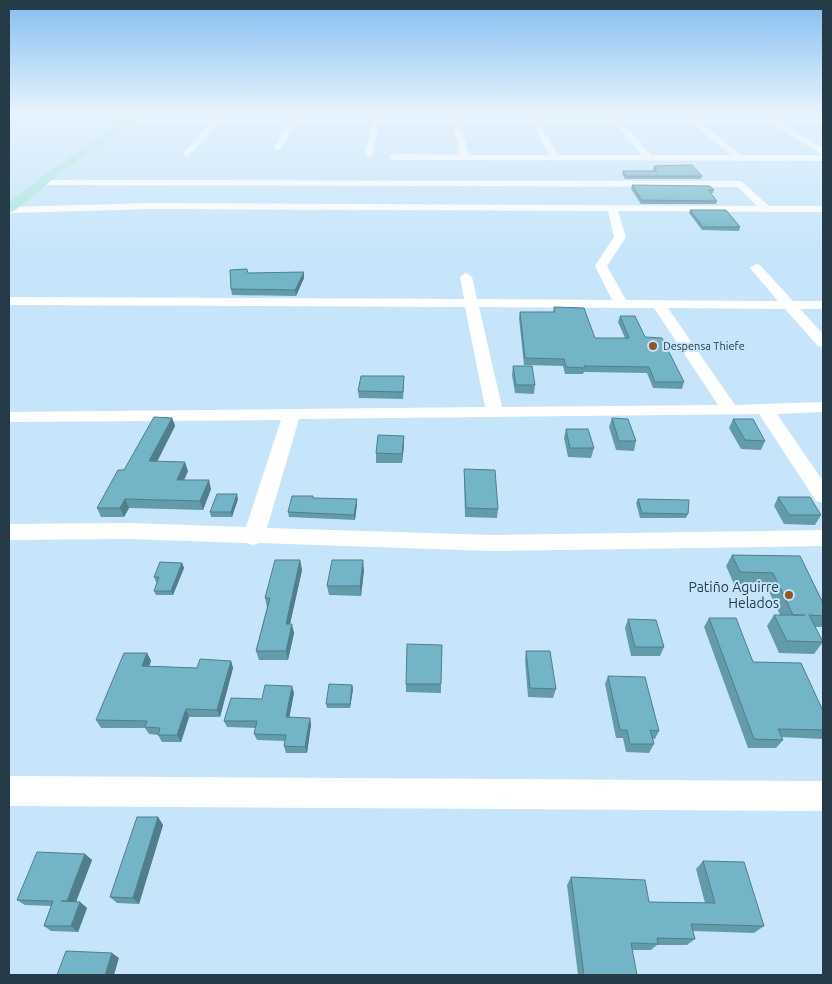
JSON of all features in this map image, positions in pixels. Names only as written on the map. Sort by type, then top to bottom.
[{"type":"main road","points":[[9,209],[40,183],[77,158]]},
{"type":"street","points":[[40,183],[216,195],[600,198],[741,184],[766,209]]},
{"type":"street","points":[[9,209],[216,195],[600,198],[766,209],[823,209]]},
{"type":"street","points":[[600,198],[620,237],[601,266],[622,305]]},
{"type":"street","points":[[756,268],[823,343]]},
{"type":"street","points":[[466,277],[494,411]]},
{"type":"street","points":[[9,301],[823,305]]},
{"type":"street","points":[[659,305],[730,410]]},
{"type":"street","points":[[9,417],[730,410],[823,407]]},
{"type":"street","points":[[764,408],[823,496]]},
{"type":"street","points":[[253,537],[292,414]]},
{"type":"street","points":[[9,532],[129,531],[253,537],[492,543],[708,538],[823,538]]},
{"type":"street","points":[[9,791],[823,796]]},
{"type":"building","points":[[692,165],[702,176],[626,176],[623,171],[657,171],[654,166]]},
{"type":"building","points":[[632,185],[710,186],[714,190],[708,190],[717,201],[642,200]]},
{"type":"building","points":[[690,210],[726,210],[740,227],[703,227]]},
{"type":"building","points":[[247,269],[248,273],[304,272],[295,290],[231,289],[230,270]]},
{"type":"building","points":[[554,307],[584,308],[595,338],[629,338],[620,316],[635,316],[645,337],[662,338],[684,382],[655,382],[649,367],[566,367],[564,359],[525,358],[520,312],[555,312]]},
{"type":"building","points":[[513,366],[532,366],[535,385],[516,385]]},
{"type":"building","points":[[361,376],[404,376],[403,392],[358,391]]},
{"type":"building","points":[[154,417],[172,418],[149,461],[185,462],[177,480],[209,480],[200,501],[125,499],[120,508],[97,508],[118,470],[124,470]]},
{"type":"building","points":[[612,418],[628,419],[636,441],[619,441]]},
{"type":"building","points":[[733,419],[753,419],[765,441],[745,440]]},
{"type":"building","points":[[566,429],[588,429],[594,448],[570,448]]},
{"type":"building","points":[[378,435],[404,436],[402,454],[376,453]]},
{"type":"building","points":[[464,469],[495,470],[498,509],[466,508]]},
{"type":"building","points":[[217,494],[237,494],[231,512],[210,512]]},
{"type":"building","points":[[292,496],[357,499],[354,515],[288,512]]},
{"type":"building","points":[[778,497],[810,497],[821,515],[789,515]]},
{"type":"building","points":[[638,499],[689,500],[688,514],[642,513]]},
{"type":"building","points":[[732,555],[800,556],[823,603],[823,616],[809,615],[823,642],[787,641],[774,615],[793,615],[773,573],[740,572]]},
{"type":"building","points":[[275,560],[300,560],[286,624],[292,624],[286,651],[256,651],[270,598],[265,598]]},
{"type":"building","points":[[332,560],[363,560],[360,586],[327,586]]},
{"type":"building","points":[[160,562],[182,563],[171,591],[154,591],[159,577],[154,577]]},
{"type":"building","points":[[709,618],[736,618],[753,662],[801,663],[823,711],[823,730],[778,729],[783,740],[754,739]]},
{"type":"building","points":[[628,619],[656,620],[664,647],[635,647]]},
{"type":"building","points":[[407,644],[442,645],[441,684],[406,684]]},
{"type":"building","points":[[526,651],[550,651],[556,689],[530,688]]},
{"type":"building","points":[[124,653],[147,653],[142,666],[197,668],[200,659],[231,661],[217,710],[186,709],[177,735],[158,735],[160,728],[145,727],[147,721],[96,720]]},
{"type":"building","points":[[608,676],[645,677],[659,731],[650,730],[654,744],[630,744],[627,730],[620,730]]},
{"type":"building","points":[[329,684],[352,685],[350,704],[326,704]]},
{"type":"building","points":[[265,685],[292,686],[286,717],[310,718],[305,747],[284,746],[286,735],[254,734],[257,721],[224,721],[231,698],[262,699]]},
{"type":"building","points":[[137,817],[158,817],[133,898],[110,897]]},
{"type":"building","points":[[37,852],[85,854],[67,901],[61,901],[80,902],[71,926],[44,926],[53,901],[17,900]]},
{"type":"building","points":[[703,861],[744,862],[764,926],[691,924],[695,939],[657,938],[658,944],[631,943],[637,975],[584,975],[571,877],[645,880],[649,902],[715,903]]},
{"type":"building","points":[[66,951],[112,953],[105,975],[57,975]]},
{"type":"place","name":"Despensa Thiefe","points":[[653,346]]},
{"type":"place","name":"Patiño Aguirre Helados","points":[[789,595]]}]
